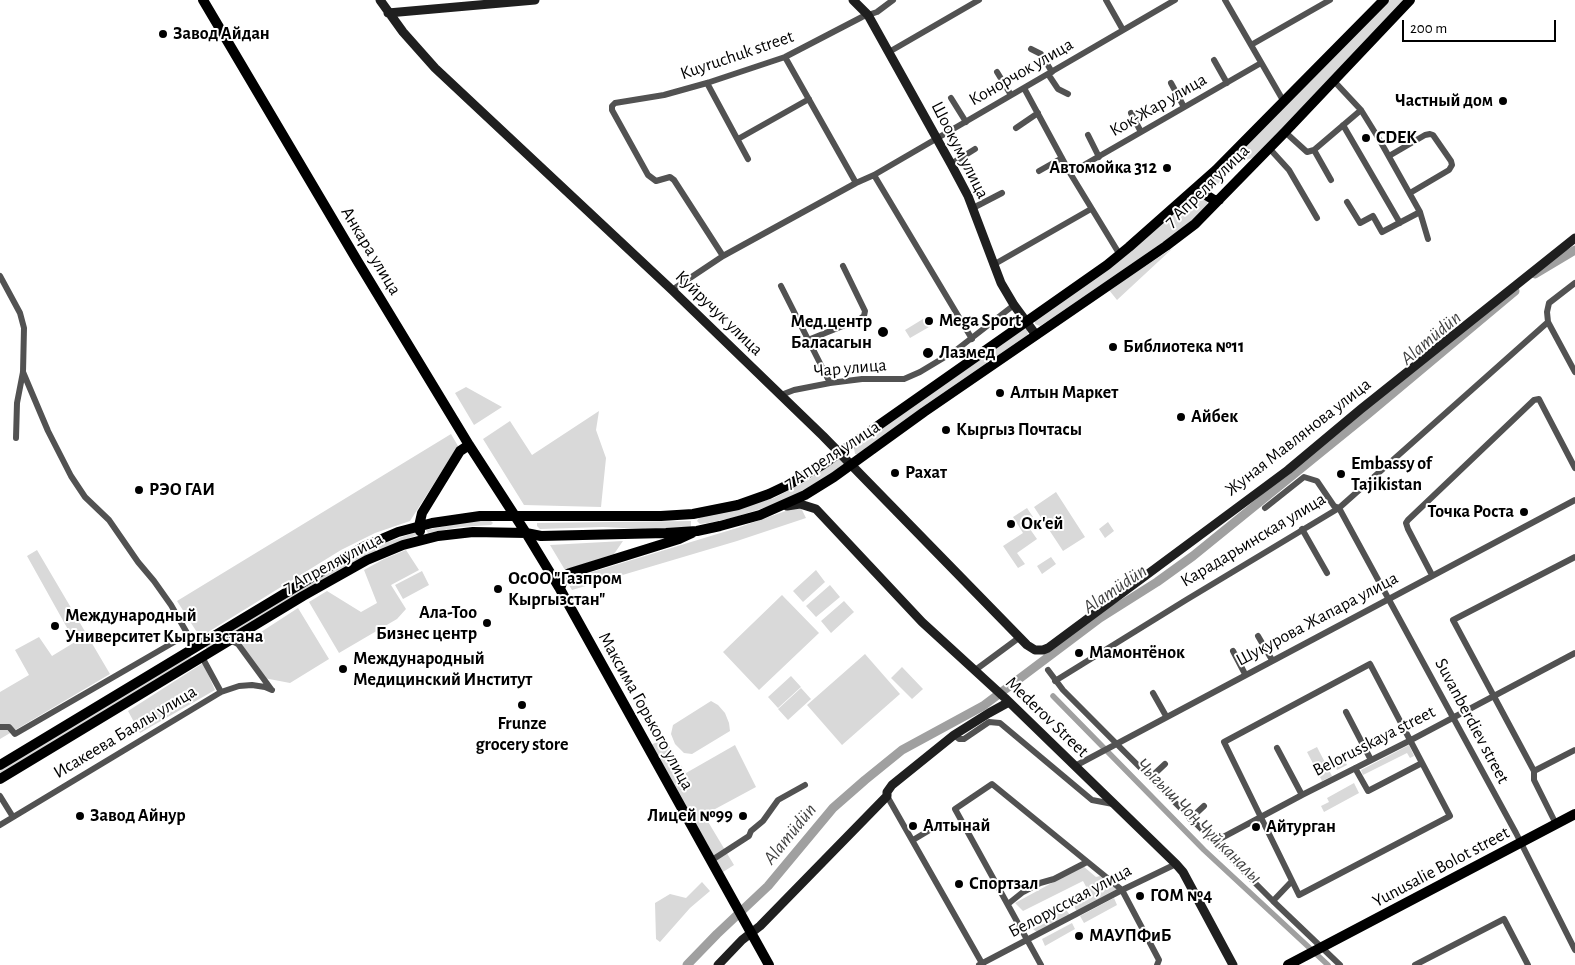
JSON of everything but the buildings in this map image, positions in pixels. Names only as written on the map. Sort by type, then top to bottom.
[{"type":"main road","name":"Анкара улица","points":[[203,0],[468,445],[515,516]]},
{"type":"main road","name":"7 Апреля улица","points":[[0,765],[352,553],[379,540],[419,526],[464,518],[693,514],[738,505],[790,484],[822,465],[1120,255],[1203,182],[1384,0]]},
{"type":"main road","name":"7 Апреля улица","points":[[2,777],[359,564],[385,552],[422,540],[473,532],[526,533],[541,536],[666,534],[697,531],[740,522],[777,508],[819,487],[1195,224],[1410,0]]},
{"type":"main road","points":[[1203,182],[1202,187],[1206,195],[1214,200],[1219,200]]},
{"type":"main road","points":[[422,540],[419,526],[422,513],[460,451],[468,445]]},
{"type":"main road","points":[[560,589],[564,576],[570,573],[680,539],[697,531],[693,514]]},
{"type":"main road","name":"Максима Горького улица","points":[[515,516],[560,589],[769,965]]},
{"type":"main road","points":[[196,647],[202,657]]},
{"type":"main road","name":"Yunusalie Bolot street","points":[[1304,960],[1322,947],[1575,814]]},
{"type":"main road","points":[[1288,965],[1304,960]]},
{"type":"street","name":"Куйручук улица","points":[[380,0],[388,13],[435,68],[672,290],[840,452],[1016,639],[1035,650]]},
{"type":"street","points":[[388,13],[535,0]]},
{"type":"street","name":"Шоокум улица","points":[[853,0],[868,15],[938,139],[968,196],[1001,283],[1036,335]]},
{"type":"street","name":"Kuyruchuk street","points":[[724,256],[674,180],[670,177],[656,181],[648,175],[612,110],[612,106],[615,103],[664,95],[707,83],[785,57],[877,12],[893,0]]},
{"type":"street","points":[[889,52],[979,0]]},
{"type":"street","points":[[1106,0],[1122,30]]},
{"type":"street","name":"Конорчок улица","points":[[672,290],[724,256],[938,139],[1176,0]]},
{"type":"street","points":[[1225,0],[1284,102]]},
{"type":"street","points":[[1250,45],[1330,0]]},
{"type":"street","points":[[1031,49],[1042,54],[1058,89],[1068,94]]},
{"type":"street","points":[[785,57],[856,183]]},
{"type":"street","points":[[1214,60],[1227,82]]},
{"type":"street","name":"Кок-Жар улица","points":[[1070,173],[1261,63]]},
{"type":"street","points":[[997,72],[1011,96]]},
{"type":"street","points":[[1333,80],[1361,110],[1389,156],[1420,212],[1428,239]]},
{"type":"street","points":[[707,83],[748,159]]},
{"type":"street","points":[[1171,83],[1184,107]]},
{"type":"street","points":[[1024,88],[1070,173],[1120,255]]},
{"type":"street","points":[[951,98],[966,122]]},
{"type":"street","points":[[738,139],[809,100]]},
{"type":"street","points":[[1285,132],[1307,152],[1314,150],[1361,110]]},
{"type":"street","points":[[1016,128],[1038,113]]},
{"type":"street","points":[[1131,113],[1141,132]]},
{"type":"street","points":[[1343,125],[1400,223]]},
{"type":"street","points":[[1389,156],[1430,134],[1451,161],[1449,170],[1410,193]]},
{"type":"street","points":[[1088,135],[1099,157]]},
{"type":"street","points":[[951,164],[975,148]]},
{"type":"street","points":[[1269,148],[1288,170],[1317,218]]},
{"type":"street","points":[[1314,150],[1332,180]]},
{"type":"street","points":[[1039,171],[1062,158]]},
{"type":"street","points":[[874,175],[972,339]]},
{"type":"street","points":[[972,208],[1002,193]]},
{"type":"street","points":[[1347,202],[1360,224],[1373,216],[1382,232],[1420,212]]},
{"type":"street","points":[[993,265],[1091,209]]},
{"type":"street","name":"Жуная Мавлянова улица","points":[[1035,650],[1048,648],[1288,470],[1361,409],[1575,238]]},
{"type":"street","points":[[808,340],[864,316],[865,311],[843,266]]},
{"type":"street","points":[[0,276],[20,312],[24,328],[23,372],[18,402],[16,438]]},
{"type":"street","points":[[1575,283],[1549,303],[1547,312],[1548,322],[1575,372]]},
{"type":"street","points":[[781,286],[830,383]]},
{"type":"street","name":"Чар улица","points":[[781,395],[794,390],[830,383],[862,379],[904,379],[920,372],[972,339],[1014,305]]},
{"type":"street","name":"Карадарьинская улица","points":[[1056,681],[1339,508],[1548,322]]},
{"type":"street","points":[[23,372],[48,431],[71,476],[85,497],[109,520],[138,562],[154,581],[196,647]]},
{"type":"street","points":[[1432,575],[1406,523],[1534,400],[1539,399],[1575,468]]},
{"type":"street","name":"Suvanberdiev street","points":[[1265,508],[1304,477],[1317,481],[1334,506],[1339,508],[1521,843],[1575,950]]},
{"type":"street","points":[[777,508],[800,504],[816,509],[814,495],[819,487]]},
{"type":"street","name":"Шукурова Жапара улица","points":[[1075,766],[1575,500]]},
{"type":"street","name":"Mederov Street","points":[[816,509],[922,622],[1007,700],[1176,864],[1183,872],[1232,965]]},
{"type":"street","points":[[1302,530],[1327,573]]},
{"type":"street","points":[[1556,824],[1534,780],[1534,772],[1453,620],[1575,558]]},
{"type":"street","points":[[0,727],[8,727],[15,734],[188,634]]},
{"type":"street","points":[[1258,636],[1272,660]]},
{"type":"street","points":[[974,671],[1016,639]]},
{"type":"street","name":"Исакеева Баялы улица","points":[[0,825],[221,692],[239,686],[252,685],[272,690],[238,644],[230,640]]},
{"type":"street","points":[[1233,651],[1245,674]]},
{"type":"street","name":"Belorusskaya street","points":[[1214,842],[1575,653]]},
{"type":"street","points":[[202,657],[221,692]]},
{"type":"street","points":[[1370,664],[1422,763],[1450,816],[1299,895],[1224,742],[1370,664]]},
{"type":"street","points":[[1048,670],[1056,681],[1190,819],[1340,965]]},
{"type":"street","points":[[1153,692],[1166,716]]},
{"type":"street","points":[[718,965],[749,928],[887,796],[887,792],[892,785],[954,735],[1007,700]]},
{"type":"street","points":[[1346,712],[1370,760]]},
{"type":"street","points":[[954,735],[959,739],[964,739],[988,722],[1000,723],[1092,800],[1114,804]]},
{"type":"street","points":[[1277,748],[1302,795]]},
{"type":"street","points":[[1534,772],[1575,750]]},
{"type":"street","points":[[1355,768],[1368,791],[1422,763]]},
{"type":"street","points":[[1150,778],[1166,764]]},
{"type":"street","points":[[0,786],[2,777]]},
{"type":"street","points":[[1041,965],[956,809],[992,784],[1122,890],[1159,960],[1158,965]]},
{"type":"street","points":[[712,860],[749,836],[778,800],[804,785]]},
{"type":"street","points":[[0,796],[13,817]]},
{"type":"street","points":[[887,796],[981,965]]},
{"type":"street","points":[[1190,819],[1204,806]]},
{"type":"street","points":[[913,840],[933,828]]},
{"type":"street","points":[[1008,904],[1023,892],[1087,862]]},
{"type":"street","name":"Белорусская улица","points":[[981,965],[1122,890],[1176,864]]},
{"type":"street","points":[[1273,901],[1292,881]]},
{"type":"street","points":[[1415,965],[1504,918],[1528,965]]},
{"type":"shaded area","points":[[1389,0],[1405,0],[1253,158],[1239,162],[1209,191],[1206,185]]},
{"type":"shaded area","points":[[1198,192],[1203,194],[1208,204],[1184,228],[1051,319],[1040,326],[1035,324],[1035,321]]},
{"type":"shaded area","points":[[1173,248],[1117,300],[1109,290]]},
{"type":"shaded area","points":[[923,319],[929,327],[910,338],[905,330]]},
{"type":"shaded area","points":[[1024,329],[1027,330],[1027,337],[858,454],[855,454],[854,448]]},
{"type":"shaded area","points":[[466,387],[502,407],[474,425],[455,393]]},
{"type":"shaded area","points":[[599,411],[596,430],[606,458],[601,507],[524,505],[483,439],[510,421],[532,455]]},
{"type":"shaded area","points":[[451,434],[458,446],[410,521],[375,533],[341,550],[200,637],[177,601]]},
{"type":"shaded area","points":[[839,459],[844,465],[782,502],[732,518],[700,524],[697,521],[699,518],[774,498],[808,480]]},
{"type":"shaded area","points":[[1056,492],[1085,537],[1063,551],[1034,507]]},
{"type":"shaded area","points":[[800,506],[806,518],[737,541],[572,590],[566,580],[737,528]]},
{"type":"shaded area","points":[[1027,508],[1033,517],[1025,522],[1037,539],[1017,553],[1025,564],[1018,568],[1003,546],[1023,533],[1013,517]]},
{"type":"shaded area","points":[[471,521],[491,521],[493,523],[491,525],[460,527],[428,533],[426,530]]},
{"type":"shaded area","points":[[691,521],[691,527],[643,529],[603,527],[540,529],[537,526],[537,523]]},
{"type":"shaded area","points":[[1108,522],[1114,531],[1105,538],[1099,529]]},
{"type":"shaded area","points":[[416,532],[417,535],[365,556],[207,649],[205,646],[349,560],[374,547]]},
{"type":"shaded area","points":[[623,541],[614,554],[565,570],[550,545]]},
{"type":"shaded area","points":[[37,550],[110,674],[0,739],[0,692],[29,675],[15,650],[39,637],[52,656],[75,642],[27,556]]},
{"type":"shaded area","points":[[406,550],[419,570],[391,585],[406,609],[397,619],[339,653],[309,602],[327,591],[361,612],[377,603],[364,570]]},
{"type":"shaded area","points":[[1051,557],[1056,564],[1042,574],[1037,566]]},
{"type":"shaded area","points":[[816,570],[825,582],[803,602],[793,591]]},
{"type":"shaded area","points":[[422,571],[429,585],[403,599],[395,585]]},
{"type":"shaded area","points":[[830,585],[840,597],[816,617],[806,606]]},
{"type":"shaded area","points":[[782,595],[819,633],[759,690],[723,652]]},
{"type":"shaded area","points":[[844,601],[854,612],[831,633],[821,621]]},
{"type":"shaded area","points":[[298,608],[329,659],[290,683],[264,678],[241,645]]},
{"type":"shaded area","points":[[865,654],[900,694],[842,745],[807,705]]},
{"type":"shaded area","points":[[190,655],[192,658],[0,775],[0,769]]},
{"type":"shaded area","points":[[203,663],[215,690],[140,733],[128,711]]},
{"type":"shaded area","points":[[902,667],[923,689],[912,699],[891,678]]},
{"type":"shaded area","points":[[791,676],[801,687],[778,708],[768,697]]},
{"type":"shaded area","points":[[801,688],[811,699],[788,720],[778,709]]},
{"type":"shaded area","points":[[711,701],[718,705],[725,713],[730,731],[692,754],[684,753],[675,744],[671,734],[673,725]]},
{"type":"shaded area","points":[[664,738],[686,773],[735,745],[756,787],[704,815],[734,865],[723,872],[651,745]]},
{"type":"shaded area","points":[[1409,745],[1414,756],[1410,758],[1407,753],[1363,775],[1361,770]]},
{"type":"shaded area","points":[[1317,747],[1332,776],[1322,781],[1307,752]]},
{"type":"shaded area","points":[[1343,757],[1347,765],[1337,770],[1333,761]]},
{"type":"shaded area","points":[[1354,783],[1359,793],[1324,812],[1321,806],[1329,802],[1327,798]]},
{"type":"shaded area","points":[[1083,866],[1096,877],[1100,876],[1118,890],[1077,912],[1073,904],[1090,894],[1083,881],[1023,911],[1015,903]]},
{"type":"shaded area","points":[[702,882],[710,891],[690,908],[660,942],[656,939],[655,903],[670,894],[686,898]]},
{"type":"shaded area","points":[[1114,898],[1117,905],[1084,923],[1080,916]]},
{"type":"shaded area","points":[[1064,907],[1070,915],[1038,933],[1033,929],[1045,923],[1045,917]]},
{"type":"shaded area","points":[[1072,923],[1075,929],[1045,946],[1042,939]]},
{"type":"waterway","name":"Alamüdün","points":[[1535,274],[1575,250]]},
{"type":"waterway","name":"Alamüdün","points":[[687,965],[768,886],[833,808],[865,780],[902,750],[983,706],[1100,618],[1157,582],[1193,556],[1368,414],[1515,291]]},
{"type":"waterway","name":"Чыгыш Чоң Чүй каналы","points":[[1053,696],[1204,850],[1328,965]]},
{"type":"place","name":"Завод Айдан","points":[[163,34]]},
{"type":"place","name":"Частный дом","points":[[1503,101]]},
{"type":"place","name":"CDEK","points":[[1366,138]]},
{"type":"place","name":"Автомойка 312","points":[[1167,168]]},
{"type":"place","name":"Mega Sport","points":[[929,321]]},
{"type":"place","name":"Мед.центр Баласагын","points":[[883,332]]},
{"type":"place","name":"Библиотека №11","points":[[1113,347]]},
{"type":"place","name":"Лазмед","points":[[928,353]]},
{"type":"place","name":"Алтын Маркет","points":[[1000,393]]},
{"type":"place","name":"Айбек","points":[[1181,417]]},
{"type":"place","name":"Кыргыз Почтасы","points":[[946,430]]},
{"type":"place","name":"Рахат","points":[[895,473]]},
{"type":"place","name":"Embassy of Tajikistan","points":[[1341,474]]},
{"type":"place","name":"РЭО ГАИ","points":[[139,490]]},
{"type":"place","name":"Точка Роста","points":[[1524,512]]},
{"type":"place","name":"Ок'ей","points":[[1011,524]]},
{"type":"place","name":"ОсОО \"Газпром Кыргызстан\"","points":[[498,589]]},
{"type":"place","name":"Ала-Тоо Бизнес центр","points":[[487,623]]},
{"type":"place","name":"Международный Университет Кыргызстана","points":[[55,626]]},
{"type":"place","name":"Мамонтёнок","points":[[1079,653]]},
{"type":"place","name":"Международный Медицинский Институт","points":[[343,669]]},
{"type":"place","name":"Frunze grocery store","points":[[522,705]]},
{"type":"place","name":"Завод Айнур","points":[[80,816]]},
{"type":"place","name":"Лицей №99","points":[[743,816]]},
{"type":"place","name":"Алтынай","points":[[913,826]]},
{"type":"place","name":"Айтурган","points":[[1256,827]]},
{"type":"place","name":"Спортзал","points":[[959,884]]},
{"type":"place","name":"ГОМ №4","points":[[1140,896]]},
{"type":"place","name":"МАУПФиБ","points":[[1079,936]]}]
